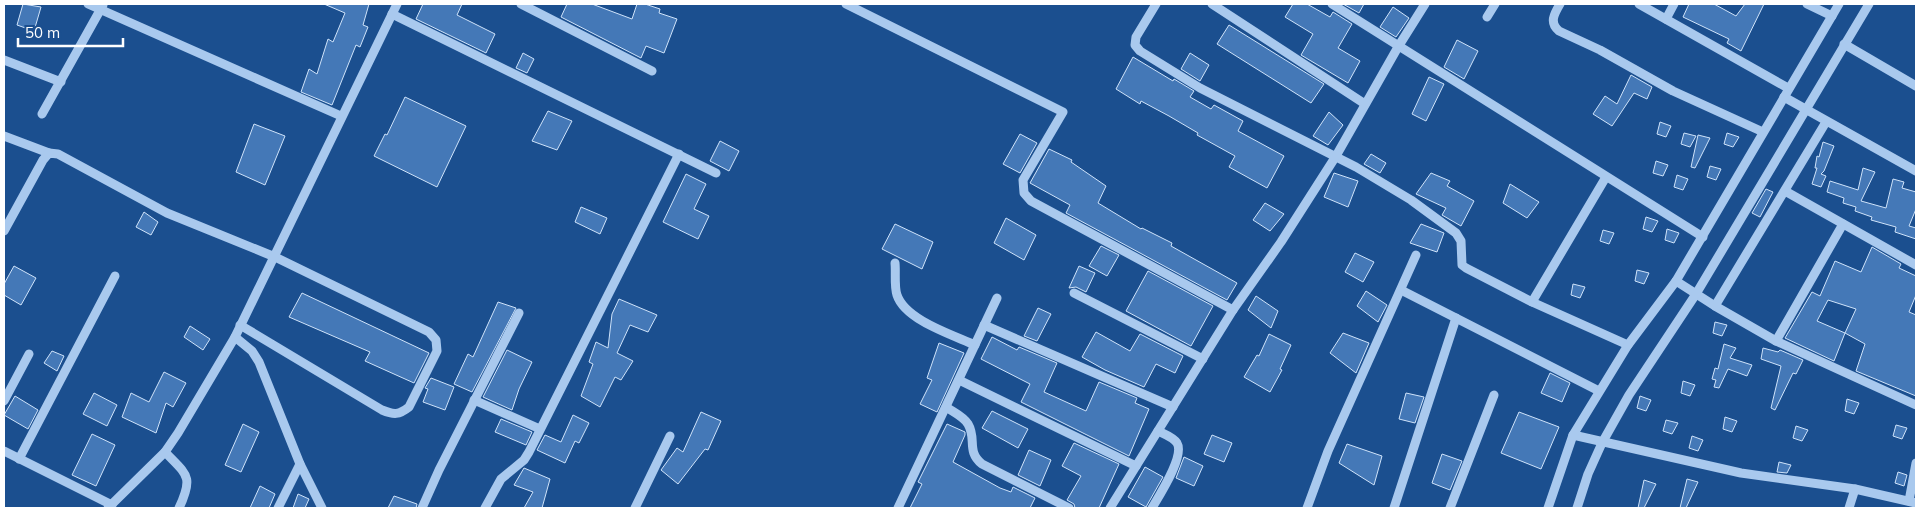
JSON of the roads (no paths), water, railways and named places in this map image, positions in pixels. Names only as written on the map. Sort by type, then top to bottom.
[{"type":"street","points":[[88,4],[102,6],[342,116]]},
{"type":"street","points":[[4,451],[110,507],[165,452],[235,336],[397,4]]},
{"type":"street","points":[[521,4],[652,71]]},
{"type":"street","points":[[846,4],[1063,112],[1023,180],[1024,193],[1031,201],[1233,310]]},
{"type":"street","points":[[1156,4],[1136,37],[1136,45],[1140,51],[1200,88],[1336,156],[1411,200],[1456,233],[1461,241],[1462,265],[1466,268],[1532,302],[1628,345]]},
{"type":"street","points":[[1212,4],[1365,104]]},
{"type":"street","points":[[1332,4],[1703,237]]},
{"type":"street","points":[[1110,508],[1233,310],[1281,242],[1336,156],[1398,47],[1425,4]]},
{"type":"street","points":[[1487,17],[1495,4]]},
{"type":"street","points":[[1560,4],[1554,15],[1553,22],[1560,31],[1600,50],[1673,91],[1763,132]]},
{"type":"street","points":[[1640,4],[1788,88]]},
{"type":"street","points":[[1666,19],[1674,4]]},
{"type":"street","points":[[1807,4],[1832,16]]},
{"type":"street","points":[[1548,508],[1573,435],[1628,345],[1678,283],[1763,132],[1787,99],[1788,88],[1839,4]]},
{"type":"street","points":[[1577,508],[1600,442],[1694,293],[1802,108],[1869,4]]},
{"type":"street","points":[[42,114],[102,6]]},
{"type":"street","points":[[392,14],[716,173]]},
{"type":"street","points":[[1844,44],[1916,86]]},
{"type":"street","points":[[4,60],[61,82]]},
{"type":"street","points":[[1787,99],[1916,171]]},
{"type":"street","points":[[1715,306],[1826,122]]},
{"type":"street","points":[[4,136],[49,153],[58,154],[167,213],[275,257],[429,332],[436,340],[437,351],[409,407],[402,413],[393,414],[382,410],[240,325]]},
{"type":"street","points":[[4,231],[42,160],[49,153]]},
{"type":"street","points":[[485,508],[501,479],[524,460],[679,154]]},
{"type":"street","points":[[1532,302],[1606,177]]},
{"type":"street","points":[[1785,191],[1916,265]]},
{"type":"street","points":[[1776,341],[1843,224]]},
{"type":"street","points":[[1306,508],[1328,451],[1416,255]]},
{"type":"street","points":[[895,263],[896,294],[913,315],[975,345]]},
{"type":"street","points":[[19,459],[115,276]]},
{"type":"street","points":[[1678,283],[1776,341],[1916,405]]},
{"type":"street","points":[[1401,290],[1599,391]]},
{"type":"street","points":[[1074,293],[1203,359]]},
{"type":"street","points":[[898,508],[997,298]]},
{"type":"street","points":[[422,508],[474,400],[519,313]]},
{"type":"street","points":[[1394,508],[1456,318]]},
{"type":"street","points":[[984,325],[1173,407]]},
{"type":"street","points":[[235,336],[252,350],[259,362],[300,464],[322,508]]},
{"type":"street","points":[[4,401],[29,354]]},
{"type":"street","points":[[959,380],[1136,466]]},
{"type":"street","points":[[1450,508],[1494,395]]},
{"type":"street","points":[[474,400],[540,429]]},
{"type":"street","points":[[946,407],[962,417],[968,424],[975,459],[1069,508]]},
{"type":"street","points":[[1152,508],[1175,465],[1179,448],[1177,442],[1158,431]]},
{"type":"street","points":[[1573,435],[1740,473],[1855,489],[1913,502],[1916,463]]},
{"type":"street","points":[[635,508],[670,436]]},
{"type":"street","points":[[165,452],[184,472],[188,481],[187,491],[179,508]]},
{"type":"street","points":[[278,508],[300,464]]},
{"type":"street","points":[[1849,508],[1855,489]]}]
